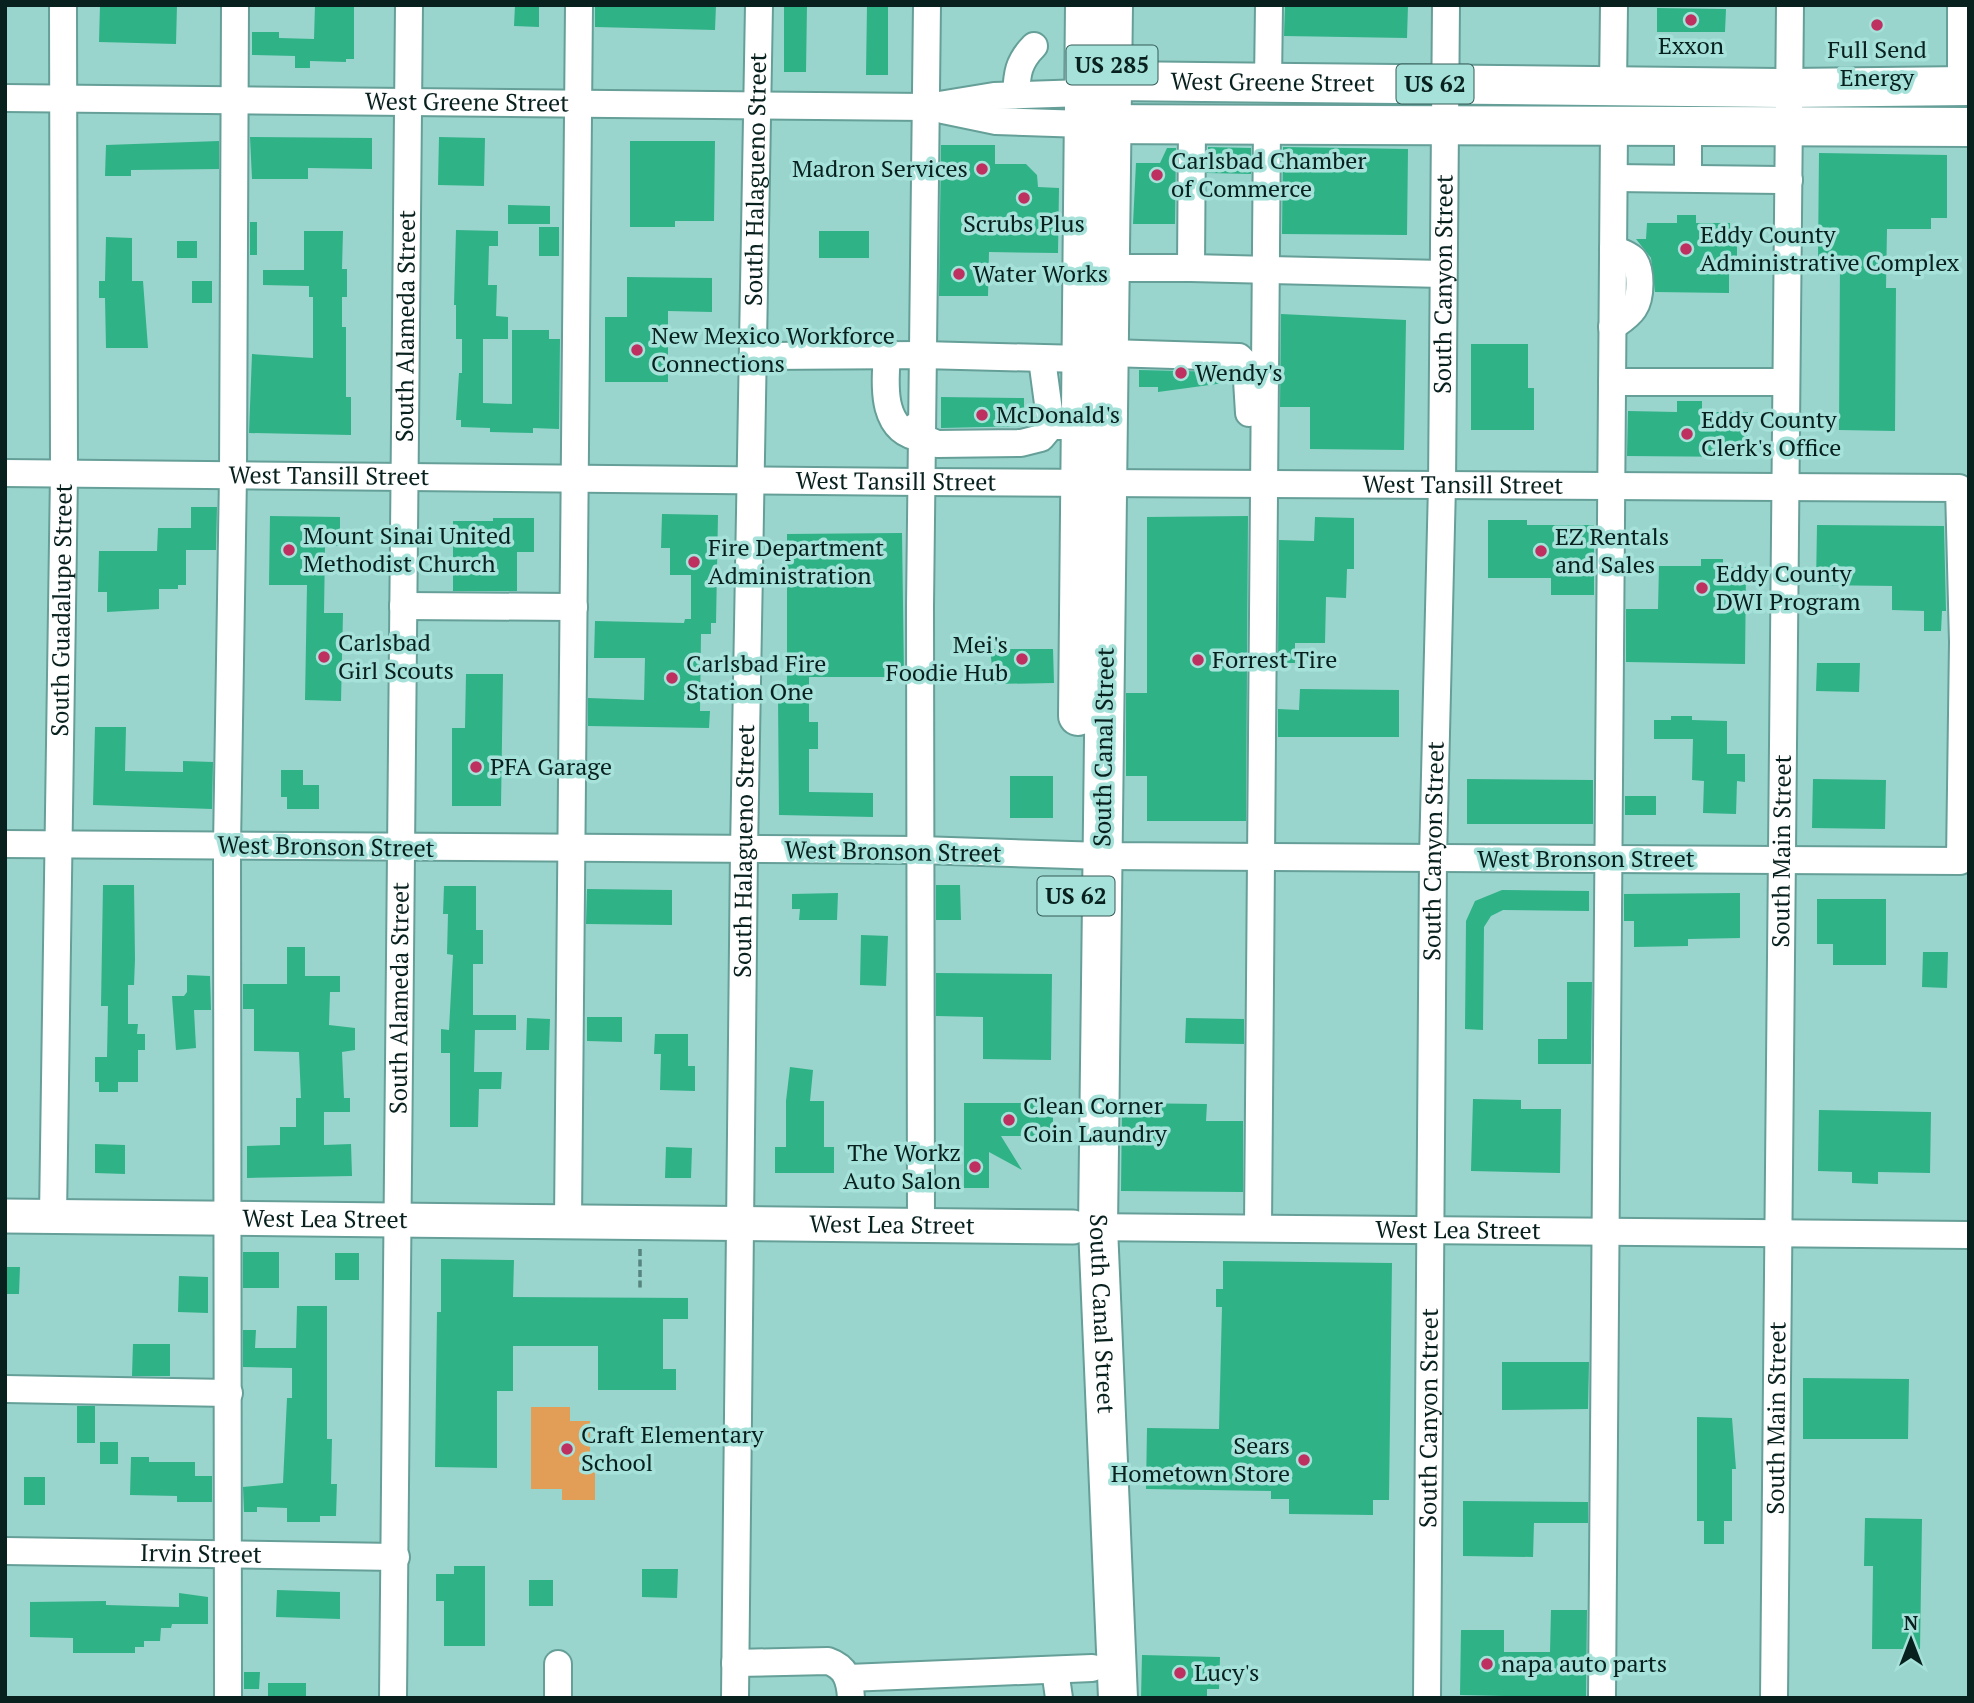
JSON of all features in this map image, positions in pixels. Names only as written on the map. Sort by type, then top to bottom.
[{"type":"highway","name":"South Canal Street","points":[[1085,5],[1098,105],[1110,268],[1095,356],[1066,426],[1094,483]]},
{"type":"highway","name":"South Canal Street","points":[[1080,1679],[1098,105],[1113,5]]},
{"type":"highway","name":"West Greene Street","points":[[1098,105],[1268,82],[1789,88]]},
{"type":"highway","name":"US 62","points":[[1789,88],[1965,86]]},
{"type":"highway","name":"West Greene Street","points":[[1098,105],[1192,125],[1789,128]]},
{"type":"highway","name":"US 62","points":[[1789,128],[1969,127]]},
{"type":"highway","name":"South Canal Street","points":[[1085,1227],[1118,1698]]},
{"type":"main road","name":"West Lea Street","points":[[5,1216],[1085,1227]]},
{"type":"street","name":"South Guadalupe Street","points":[[52,1216],[64,474],[64,5]]},
{"type":"street","points":[[228,1698],[227,846],[233,475],[232,100],[235,5]]},
{"type":"street","name":"South Alameda Street","points":[[393,1698],[409,5]]},
{"type":"street","points":[[568,1221],[579,5]]},
{"type":"street","name":"South Halagueno Street","points":[[735,1698],[744,851],[759,5]]},
{"type":"street","points":[[921,1225],[923,438],[906,356],[927,107],[927,5]]},
{"type":"street","points":[[1268,82],[1269,5]]},
{"type":"street","name":"South Canyon Street","points":[[1427,1698],[1433,858],[1442,485],[1446,5]]},
{"type":"street","points":[[1613,87],[1614,5]]},
{"type":"street","name":"South Main Street","points":[[1774,1698],[1790,5]]},
{"type":"street","points":[[1961,5],[1965,86]]},
{"type":"street","points":[[1016,95],[1017,71],[1021,58],[1034,46]]},
{"type":"street","name":"West Greene Street","points":[[5,98],[927,107],[1016,95],[1098,105]]},
{"type":"street","name":"West Greene Street","points":[[927,107],[996,121],[1098,105]]},
{"type":"street","points":[[1191,268],[1192,125]]},
{"type":"street","points":[[1258,1227],[1267,125]]},
{"type":"street","points":[[1602,1698],[1603,1231],[1614,128]]},
{"type":"street","points":[[1688,128],[1688,178]]},
{"type":"street","points":[[1614,178],[1789,180]]},
{"type":"street","points":[[1110,268],[1443,274]]},
{"type":"street","points":[[754,356],[1042,359],[1095,356],[1239,357],[1246,364],[1250,419]]},
{"type":"street","points":[[906,356],[884,388],[895,423],[909,436],[937,444],[1021,443],[1041,438],[1066,426],[1042,359]]},
{"type":"street","points":[[1612,382],[1786,382]]},
{"type":"street","name":"West Tansill Street","points":[[5,473],[1959,488],[1963,642],[1960,861]]},
{"type":"street","points":[[403,606],[574,607]]},
{"type":"street","name":"West Bronson Street","points":[[5,844],[572,850],[920,850],[1090,856],[1960,861]]},
{"type":"street","name":"West Lea Street","points":[[1085,1227],[1969,1235]]},
{"type":"street","points":[[5,1389],[229,1393]]},
{"type":"street","name":"Irvin Street","points":[[5,1551],[396,1557]]},
{"type":"street","points":[[735,1662],[823,1660],[839,1666],[849,1688],[1080,1679]]},
{"type":"street","points":[[558,1664],[558,1698]]},
{"type":"street","points":[[1059,1698],[1080,1679]]},
{"type":"path","points":[[640,1249],[640,1289]]},
{"type":"shaded area","points":[[531,1407],[570,1407],[570,1421],[590,1421],[590,1458],[595,1459],[595,1500],[562,1500],[562,1489],[531,1489]]},
{"type":"building","points":[[100,5],[177,5],[176,44],[99,42]]},
{"type":"building","points":[[315,5],[354,5],[354,59],[346,59],[346,62],[310,61],[310,68],[295,68],[295,56],[252,55],[252,32],[279,32],[279,38],[314,39]]},
{"type":"building","points":[[515,5],[539,5],[539,27],[514,26]]},
{"type":"building","points":[[595,5],[716,5],[715,30],[595,27]]},
{"type":"building","points":[[784,5],[807,5],[806,72],[784,72]]},
{"type":"building","points":[[867,5],[888,5],[888,75],[866,75]]},
{"type":"building","points":[[1285,5],[1408,5],[1407,38],[1284,36]]},
{"type":"building","name":"Exxon","points":[[1657,8],[1726,9],[1725,32],[1657,32]]},
{"type":"building","points":[[250,137],[372,138],[372,169],[308,168],[308,179],[252,179]]},
{"type":"building","points":[[439,137],[485,138],[484,186],[438,185]]},
{"type":"building","points":[[219,141],[219,169],[131,170],[131,176],[105,176],[106,145]]},
{"type":"building","points":[[630,141],[715,141],[714,221],[675,221],[675,227],[630,227]]},
{"type":"building","points":[[941,145],[995,145],[995,164],[1026,164],[1037,175],[1038,187],[1059,188],[1058,253],[989,252],[988,296],[939,296]]},
{"type":"building","points":[[1208,147],[1251,148],[1251,174],[1207,173]]},
{"type":"building","points":[[1283,147],[1408,149],[1407,235],[1282,234]]},
{"type":"building","name":"Carlsbad Chamber of Commerce","points":[[1167,148],[1176,148],[1175,224],[1133,224],[1136,163],[1160,163]]},
{"type":"building","points":[[1819,153],[1947,155],[1947,218],[1931,218],[1931,229],[1887,229],[1886,288],[1896,288],[1895,431],[1839,430],[1840,261],[1818,260]]},
{"type":"building","points":[[508,205],[550,206],[550,224],[508,224]]},
{"type":"building","name":"Eddy County Administrative Complex","points":[[1677,215],[1696,215],[1696,223],[1730,223],[1730,241],[1737,241],[1737,259],[1729,259],[1729,293],[1655,292],[1651,258],[1636,239],[1646,239],[1647,223],[1677,223]]},
{"type":"building","points":[[250,222],[257,222],[257,255],[250,255]]},
{"type":"building","points":[[539,227],[559,227],[559,256],[539,256]]},
{"type":"building","points":[[456,230],[498,231],[498,246],[489,246],[488,285],[497,285],[496,316],[508,317],[508,339],[483,339],[483,403],[512,404],[512,330],[549,330],[549,339],[560,339],[559,429],[533,428],[533,433],[490,432],[490,428],[461,427],[461,420],[456,420],[459,373],[462,373],[462,339],[456,339],[454,305]]},
{"type":"building","points":[[304,231],[343,231],[342,269],[347,269],[347,297],[342,297],[342,327],[346,327],[346,397],[351,397],[351,435],[249,433],[252,354],[313,358],[313,297],[309,297],[309,286],[263,285],[263,270],[304,270]]},
{"type":"building","points":[[819,231],[869,231],[869,258],[819,258]]},
{"type":"building","points":[[106,237],[132,238],[132,281],[143,281],[148,348],[106,348],[105,298],[99,298],[99,281],[105,281]]},
{"type":"building","points":[[177,241],[197,241],[197,258],[177,258]]},
{"type":"building","points":[[627,277],[712,278],[712,312],[668,311],[668,382],[605,382],[605,317],[627,317]]},
{"type":"building","points":[[192,281],[212,281],[212,303],[192,303]]},
{"type":"building","points":[[1281,314],[1406,320],[1404,450],[1310,449],[1310,407],[1280,407]]},
{"type":"building","points":[[1471,344],[1528,344],[1528,388],[1534,388],[1534,430],[1471,430]]},
{"type":"building","points":[[1139,370],[1224,372],[1224,383],[1158,392],[1158,387],[1139,387]]},
{"type":"building","name":"McDonald's","points":[[941,397],[1024,398],[1024,426],[941,428]]},
{"type":"building","name":"Eddy County Clerk's Office","points":[[1677,401],[1702,401],[1702,412],[1748,412],[1747,457],[1627,456],[1628,411],[1677,412]]},
{"type":"building","points":[[191,507],[217,507],[216,550],[186,550],[186,585],[178,585],[178,589],[159,589],[159,609],[107,612],[107,592],[98,592],[99,551],[157,551],[158,528],[191,528]]},
{"type":"building","name":"Carlsbad Fire Station One","points":[[662,514],[718,515],[716,623],[711,623],[711,634],[701,634],[700,711],[710,711],[709,728],[588,726],[588,698],[644,700],[645,658],[594,658],[595,621],[684,623],[685,619],[691,619],[691,575],[670,575],[670,548],[661,548]]},
{"type":"building","points":[[270,516],[340,517],[340,546],[325,546],[324,613],[343,613],[341,701],[305,700],[307,585],[269,585]]},
{"type":"building","name":"Forrest Tire","points":[[1248,516],[1246,821],[1147,821],[1147,776],[1126,776],[1126,693],[1147,693],[1147,517]]},
{"type":"building","points":[[1315,517],[1354,518],[1354,569],[1347,569],[1346,598],[1326,597],[1325,643],[1295,643],[1295,663],[1278,663],[1279,540],[1314,541]]},
{"type":"building","points":[[493,518],[534,518],[534,552],[517,552],[517,591],[453,591],[453,521],[493,521]]},
{"type":"building","name":"EZ Rentals and Sales","points":[[1488,520],[1527,520],[1527,525],[1594,525],[1594,595],[1551,595],[1551,578],[1488,578]]},
{"type":"building","points":[[1817,525],[1944,526],[1946,611],[1942,611],[1941,631],[1924,631],[1924,611],[1892,610],[1892,586],[1816,585]]},
{"type":"building","points":[[902,533],[904,677],[809,677],[809,722],[818,722],[818,749],[809,749],[809,792],[873,793],[873,817],[779,815],[778,696],[787,696],[787,534]]},
{"type":"building","points":[[1701,559],[1723,559],[1723,567],[1746,567],[1745,664],[1626,662],[1626,609],[1658,609],[1659,566],[1701,566]]},
{"type":"building","name":"Mei's Foodie Hub","points":[[990,649],[1053,649],[1054,683],[994,684]]},
{"type":"building","points":[[1817,663],[1860,663],[1859,692],[1816,691]]},
{"type":"building","name":"PFA Garage","points":[[466,674],[503,674],[501,806],[452,806],[452,728],[465,728]]},
{"type":"building","points":[[1300,689],[1399,690],[1399,737],[1278,737],[1278,709],[1299,710]]},
{"type":"building","points":[[1671,716],[1692,716],[1692,720],[1727,721],[1727,754],[1745,754],[1745,782],[1737,781],[1736,814],[1703,813],[1704,781],[1692,780],[1693,739],[1654,739],[1654,720],[1671,720]]},
{"type":"building","points":[[95,727],[126,727],[125,771],[183,772],[183,761],[213,762],[212,809],[93,805]]},
{"type":"building","points":[[281,770],[303,770],[303,785],[319,785],[319,809],[287,809],[287,797],[281,797]]},
{"type":"building","points":[[1010,776],[1053,776],[1053,818],[1010,818]]},
{"type":"building","points":[[1467,779],[1593,780],[1593,824],[1467,824]]},
{"type":"building","points":[[1813,779],[1886,780],[1885,829],[1812,828]]},
{"type":"building","points":[[1625,796],[1656,796],[1656,815],[1625,815]]},
{"type":"building","points":[[103,885],[134,885],[134,985],[128,985],[128,1024],[138,1024],[137,1034],[145,1034],[145,1050],[138,1050],[138,1082],[118,1082],[118,1092],[99,1092],[99,1082],[95,1082],[95,1057],[107,1057],[108,1006],[101,1006]]},
{"type":"building","points":[[936,885],[960,885],[961,920],[936,920]]},
{"type":"building","points":[[444,886],[476,886],[476,930],[483,930],[483,964],[473,964],[473,1015],[516,1015],[516,1030],[475,1030],[474,1072],[502,1072],[501,1089],[479,1089],[478,1127],[450,1127],[450,1053],[441,1053],[441,1029],[449,1030],[453,955],[447,954],[448,914],[443,914]]},
{"type":"building","points":[[587,889],[672,890],[672,925],[586,924]]},
{"type":"building","points":[[1502,890],[1589,891],[1589,911],[1503,910],[1491,916],[1484,927],[1483,1030],[1465,1029],[1466,921],[1475,901]]},
{"type":"building","points":[[838,893],[837,920],[799,920],[800,909],[792,909],[792,894]]},
{"type":"building","points":[[1740,893],[1740,938],[1688,939],[1688,946],[1634,947],[1634,921],[1624,921],[1624,894]]},
{"type":"building","points":[[1817,899],[1886,899],[1886,965],[1833,965],[1833,944],[1817,944]]},
{"type":"building","points":[[861,935],[888,936],[886,986],[860,985]]},
{"type":"building","points":[[287,947],[305,947],[305,976],[340,976],[340,992],[330,992],[329,1025],[355,1028],[355,1050],[342,1052],[344,1098],[350,1098],[350,1112],[324,1112],[324,1145],[351,1144],[352,1176],[247,1178],[247,1146],[280,1145],[280,1127],[296,1127],[296,1098],[301,1098],[299,1052],[254,1051],[254,1009],[243,1009],[243,984],[287,984]]},
{"type":"building","points":[[1923,952],[1948,952],[1947,988],[1922,987]]},
{"type":"building","points":[[936,973],[1052,974],[1051,1060],[983,1059],[983,1017],[936,1016]]},
{"type":"building","points":[[187,975],[210,976],[211,1010],[194,1010],[196,1048],[176,1050],[172,996],[184,996],[187,992]]},
{"type":"building","points":[[1567,982],[1592,982],[1591,1064],[1538,1064],[1538,1039],[1567,1039]]},
{"type":"building","points":[[587,1017],[622,1017],[622,1042],[587,1041]]},
{"type":"building","points":[[527,1018],[550,1019],[549,1050],[526,1050]]},
{"type":"building","points":[[1186,1018],[1244,1019],[1244,1044],[1185,1043]]},
{"type":"building","points":[[655,1034],[688,1034],[688,1066],[695,1066],[695,1091],[660,1090],[661,1054],[654,1054]]},
{"type":"building","points":[[790,1067],[813,1070],[810,1101],[824,1101],[824,1147],[834,1147],[834,1173],[775,1173],[775,1147],[786,1147],[786,1101]]},
{"type":"building","points":[[1473,1099],[1521,1100],[1521,1109],[1561,1109],[1560,1173],[1471,1171]]},
{"type":"building","points":[[964,1103],[1053,1103],[1053,1132],[1048,1136],[1001,1136],[1022,1170],[989,1152],[989,1188],[964,1188]]},
{"type":"building","points":[[1122,1103],[1207,1104],[1206,1121],[1243,1121],[1243,1192],[1121,1191]]},
{"type":"building","points":[[1819,1110],[1931,1112],[1930,1173],[1878,1172],[1878,1184],[1852,1183],[1852,1172],[1818,1171]]},
{"type":"building","points":[[95,1144],[125,1145],[125,1174],[95,1173]]},
{"type":"building","points":[[666,1147],[692,1148],[691,1178],[665,1178]]},
{"type":"building","points":[[243,1252],[279,1252],[279,1288],[243,1288]]},
{"type":"building","points":[[335,1253],[359,1253],[359,1280],[335,1280]]},
{"type":"building","points":[[441,1259],[514,1260],[513,1297],[688,1298],[688,1319],[663,1319],[663,1369],[676,1369],[676,1390],[598,1390],[598,1346],[513,1346],[513,1391],[497,1391],[497,1468],[435,1467],[437,1312],[441,1312]]},
{"type":"building","points":[[1223,1261],[1392,1263],[1389,1500],[1373,1500],[1373,1515],[1289,1514],[1289,1499],[1271,1499],[1271,1491],[1146,1489],[1147,1428],[1219,1429],[1222,1307],[1216,1307],[1216,1289],[1223,1289]]},
{"type":"building","points":[[5,1267],[20,1267],[19,1294],[5,1294]]},
{"type":"building","points":[[179,1276],[208,1277],[208,1313],[178,1312]]},
{"type":"building","points":[[297,1306],[327,1306],[327,1439],[332,1439],[331,1484],[337,1484],[336,1516],[320,1516],[320,1522],[287,1522],[287,1508],[257,1507],[257,1512],[244,1512],[243,1487],[283,1483],[287,1398],[292,1398],[292,1368],[243,1367],[243,1330],[256,1330],[255,1348],[296,1348]]},
{"type":"building","points":[[133,1344],[170,1344],[170,1376],[132,1376]]},
{"type":"building","points":[[1502,1362],[1589,1362],[1588,1409],[1502,1410]]},
{"type":"building","points":[[1803,1378],[1909,1379],[1908,1439],[1803,1439]]},
{"type":"building","points":[[77,1406],[95,1406],[95,1443],[77,1443]]},
{"type":"building","points":[[1697,1417],[1732,1418],[1736,1469],[1732,1469],[1732,1521],[1724,1521],[1724,1544],[1704,1544],[1704,1521],[1697,1521]]},
{"type":"building","points":[[100,1442],[118,1442],[118,1464],[100,1464]]},
{"type":"building","points":[[131,1457],[149,1457],[149,1462],[195,1462],[195,1476],[212,1476],[212,1502],[177,1502],[177,1496],[130,1495]]},
{"type":"building","points":[[24,1477],[45,1477],[45,1505],[24,1505]]},
{"type":"building","points":[[1463,1501],[1588,1502],[1588,1523],[1534,1523],[1533,1557],[1463,1556]]},
{"type":"building","points":[[1865,1518],[1922,1519],[1920,1649],[1872,1649],[1873,1566],[1864,1566]]},
{"type":"building","points":[[454,1566],[485,1566],[485,1646],[444,1646],[444,1601],[436,1601],[436,1574],[454,1574]]},
{"type":"building","points":[[642,1569],[678,1569],[677,1598],[642,1597]]},
{"type":"building","points":[[529,1580],[553,1580],[553,1606],[529,1606]]},
{"type":"building","points":[[277,1590],[340,1592],[340,1619],[276,1617]]},
{"type":"building","points":[[179,1593],[208,1597],[208,1624],[172,1624],[171,1628],[161,1628],[160,1641],[144,1641],[144,1647],[135,1647],[135,1653],[73,1653],[73,1638],[30,1637],[30,1602],[106,1601],[106,1605],[179,1607]]},
{"type":"building","points":[[1551,1610],[1587,1610],[1586,1698],[1460,1695],[1461,1630],[1504,1630],[1504,1652],[1550,1652]]},
{"type":"building","name":"Lucy's","points":[[1142,1655],[1220,1657],[1219,1689],[1207,1689],[1207,1698],[1141,1698]]},
{"type":"building","points":[[244,1672],[260,1672],[259,1689],[244,1689]]},
{"type":"building","points":[[268,1683],[306,1683],[306,1698],[268,1698]]},
{"type":"place","name":"Exxon","points":[[1691,20]]},
{"type":"place","name":"Full Send Energy","points":[[1877,25]]},
{"type":"place","name":"Madron Services","points":[[982,169]]},
{"type":"place","name":"Carlsbad Chamber of Commerce","points":[[1157,175]]},
{"type":"place","name":"Scrubs Plus","points":[[1024,198]]},
{"type":"place","name":"Eddy County Administrative Complex","points":[[1686,249]]},
{"type":"place","name":"Water Works","points":[[959,274]]},
{"type":"place","name":"New Mexico Workforce Connections","points":[[637,350]]},
{"type":"place","name":"Wendy's","points":[[1181,373]]},
{"type":"place","name":"McDonald's","points":[[982,415]]},
{"type":"place","name":"Eddy County Clerk's Office","points":[[1687,434]]},
{"type":"place","name":"Mount Sinai United Methodist Church","points":[[289,550]]},
{"type":"place","name":"EZ Rentals and Sales","points":[[1541,551]]},
{"type":"place","name":"Fire Department Administration","points":[[694,562]]},
{"type":"place","name":"Eddy County DWI Program","points":[[1702,588]]},
{"type":"place","name":"Carlsbad Girl Scouts","points":[[324,657]]},
{"type":"place","name":"Mei's Foodie Hub","points":[[1022,659]]},
{"type":"place","name":"Forrest Tire","points":[[1198,660]]},
{"type":"place","name":"Carlsbad Fire Station One","points":[[672,678]]},
{"type":"place","name":"PFA Garage","points":[[476,767]]},
{"type":"place","name":"Clean Corner Coin Laundry","points":[[1009,1120]]},
{"type":"place","name":"The Workz Auto Salon","points":[[975,1167]]},
{"type":"place","name":"Craft Elementary School","points":[[567,1449]]},
{"type":"place","name":"Sears Hometown Store","points":[[1304,1460]]},
{"type":"place","name":"napa auto parts","points":[[1487,1664]]},
{"type":"place","name":"Lucy's","points":[[1180,1673]]}]
